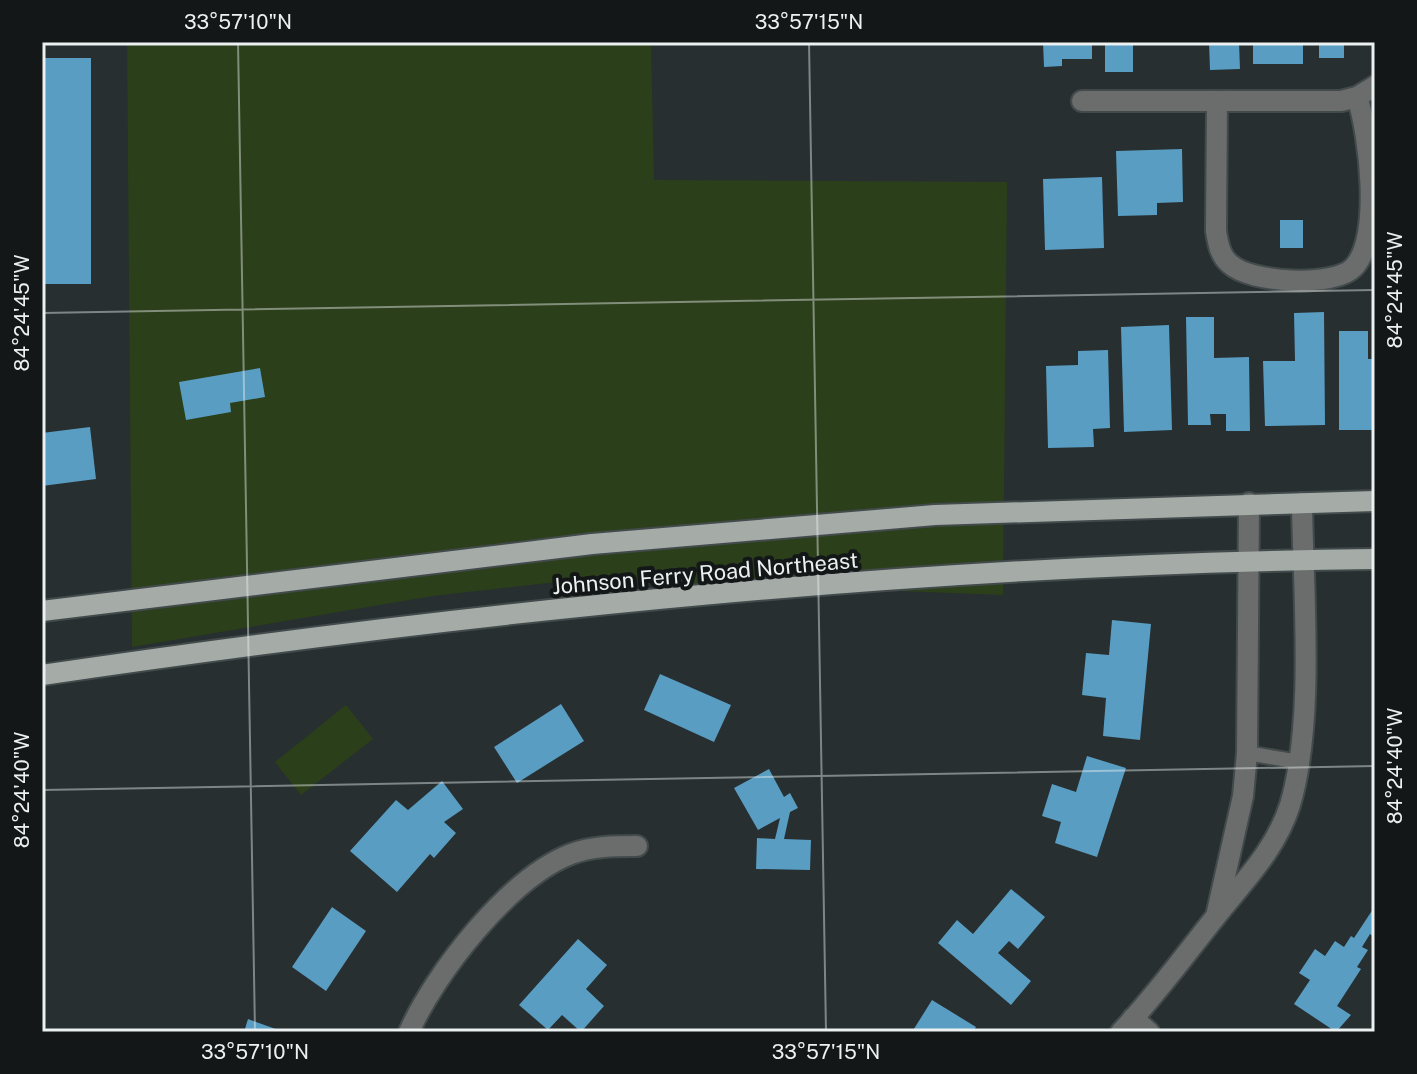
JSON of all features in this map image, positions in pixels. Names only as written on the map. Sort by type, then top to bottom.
[{"type":"main road","name":"Johnson Ferry Road Northeast","points":[[42,611],[608,543],[935,515],[1375,501]]},
{"type":"main road","name":"Johnson Ferry Road Northeast","points":[[42,675],[238,646],[593,605],[936,577],[1375,559]]},
{"type":"street","points":[[1082,101],[1341,101],[1357,97],[1375,86]]},
{"type":"street","points":[[1217,102],[1216,231],[1220,250],[1230,264],[1248,275],[1298,280],[1342,275],[1354,267],[1363,250],[1368,229],[1369,146],[1357,97]]},
{"type":"street","points":[[1216,916],[1243,796],[1247,753],[1249,503]]},
{"type":"street","points":[[1134,1027],[1216,916],[1267,855],[1289,806],[1299,762],[1303,715],[1302,503]]},
{"type":"street","points":[[409,1032],[435,982],[466,941],[535,878],[569,855],[605,845],[637,846]]},
{"type":"lane","points":[[1247,753],[1299,762]]},
{"type":"green space","points":[[127,42],[651,42],[654,180],[1007,182],[1003,595],[584,579],[433,596],[132,647]]},
{"type":"green space","points":[[346,705],[373,739],[301,795],[275,762]]},
{"type":"building","points":[[1043,42],[1092,42],[1092,59],[1062,59],[1062,66],[1044,67]]},
{"type":"building","points":[[1105,42],[1133,42],[1133,72],[1105,72]]},
{"type":"building","points":[[1209,42],[1239,42],[1240,69],[1210,70]]},
{"type":"building","points":[[1253,42],[1303,42],[1303,64],[1253,64]]},
{"type":"building","points":[[1319,42],[1344,42],[1344,58],[1319,58]]},
{"type":"building","points":[[42,58],[91,58],[91,284],[42,284]]},
{"type":"building","points":[[1182,149],[1183,202],[1157,203],[1157,215],[1118,216],[1116,151]]},
{"type":"building","points":[[1102,177],[1104,248],[1045,250],[1043,179]]},
{"type":"building","points":[[1280,220],[1303,220],[1303,248],[1280,248]]},
{"type":"building","points":[[1324,312],[1325,425],[1265,426],[1263,361],[1295,361],[1294,313]]},
{"type":"building","points":[[1186,317],[1214,317],[1214,358],[1249,357],[1250,431],[1226,431],[1226,414],[1210,414],[1211,425],[1188,425]]},
{"type":"building","points":[[1169,325],[1172,430],[1124,432],[1121,327]]},
{"type":"building","points":[[1339,331],[1368,331],[1368,359],[1375,359],[1375,430],[1339,430]]},
{"type":"building","points":[[1108,350],[1110,428],[1093,429],[1094,447],[1048,448],[1046,366],[1078,365],[1078,351]]},
{"type":"building","points":[[260,368],[265,397],[230,403],[231,412],[186,420],[179,382]]},
{"type":"building","points":[[90,427],[96,479],[42,486],[42,433]]},
{"type":"building","points":[[1112,620],[1151,624],[1140,740],[1103,736],[1106,698],[1082,695],[1086,653],[1109,655]]},
{"type":"building","points":[[660,674],[731,705],[714,742],[644,710]]},
{"type":"building","points":[[561,704],[584,741],[517,783],[494,747]]},
{"type":"building","points":[[1087,756],[1126,768],[1097,857],[1055,843],[1061,822],[1042,816],[1052,784],[1076,792]]},
{"type":"building","points":[[769,769],[784,797],[790,793],[798,808],[790,812],[784,839],[811,840],[810,870],[756,869],[757,838],[775,839],[780,818],[758,830],[734,788]]},
{"type":"building","points":[[442,781],[463,809],[444,822],[456,833],[434,858],[430,854],[397,892],[350,851],[396,800],[408,810]]},
{"type":"building","points":[[1011,889],[1045,917],[1018,949],[1009,941],[998,953],[1031,981],[1011,1005],[938,943],[957,920],[973,934]]},
{"type":"building","points":[[1375,906],[1375,938],[1370,934],[1362,947],[1368,950],[1357,967],[1361,969],[1337,1006],[1351,1015],[1336,1032],[1294,1004],[1310,980],[1299,973],[1315,949],[1325,956],[1335,941],[1344,947],[1351,936],[1354,938]]},
{"type":"building","points":[[332,907],[366,931],[326,991],[292,967]]},
{"type":"building","points":[[578,939],[607,965],[586,989],[604,1006],[581,1032],[562,1015],[548,1030],[519,1005]]},
{"type":"building","points":[[932,1000],[976,1027],[973,1032],[912,1032]]},
{"type":"building","points":[[248,1019],[284,1032],[244,1032]]}]
